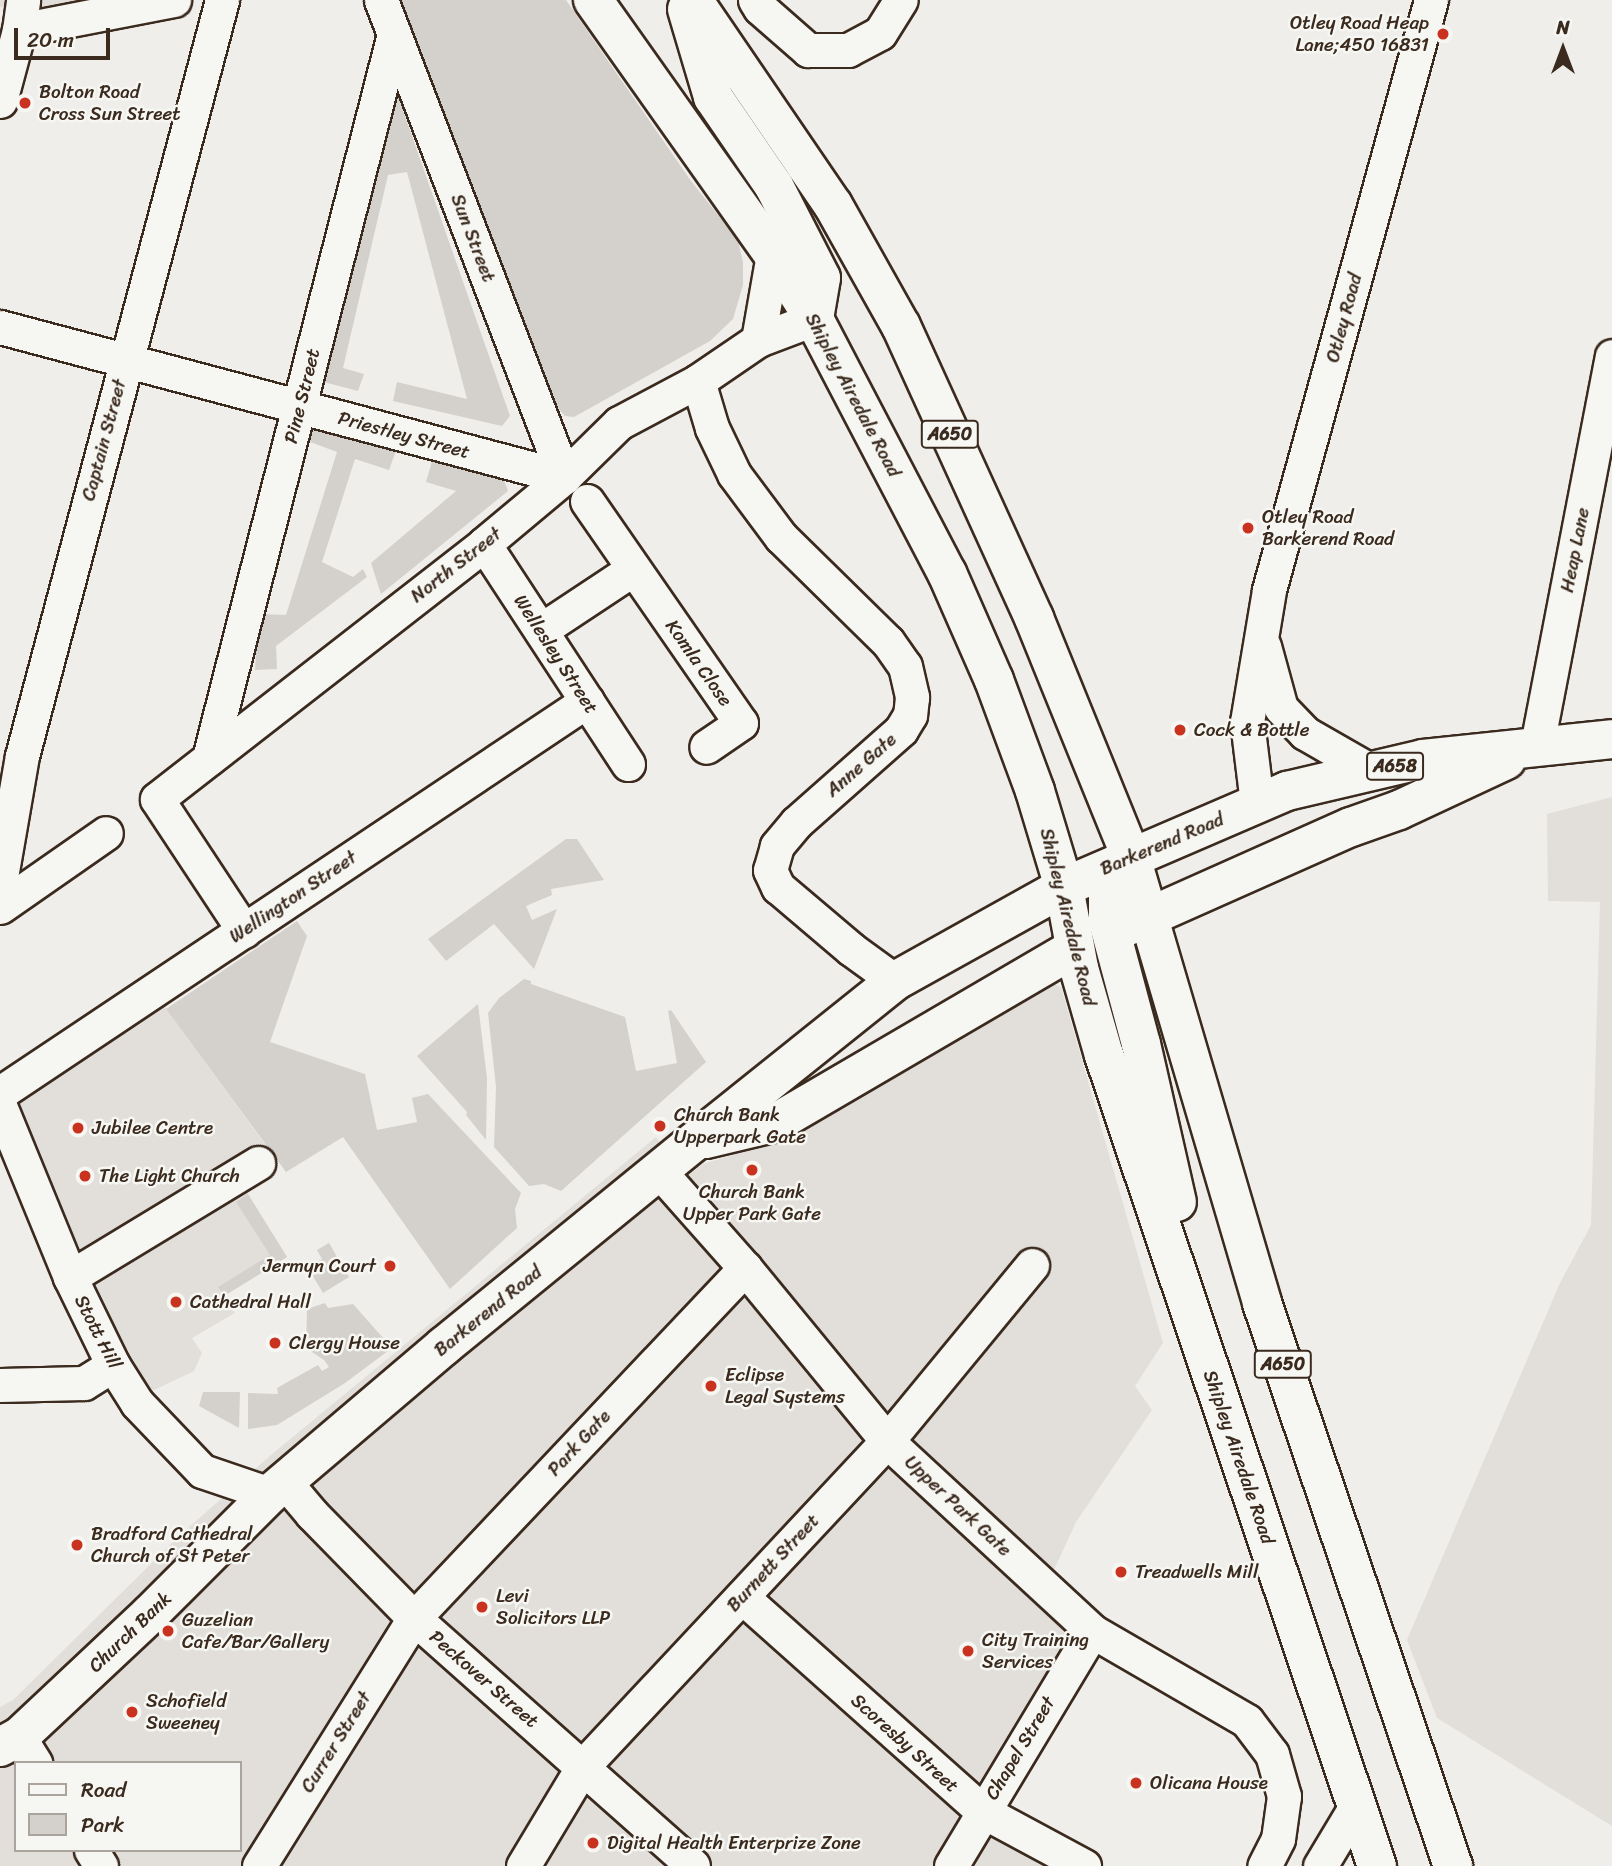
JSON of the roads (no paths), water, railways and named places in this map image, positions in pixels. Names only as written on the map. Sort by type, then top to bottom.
[{"type":"main road","name":"Shipley Airedale Road","points":[[593,0],[773,254],[814,319],[947,573],[994,680],[1035,791],[1064,887],[1092,941],[1104,1055],[1377,1866]]},
{"type":"main road","points":[[684,0],[712,97],[774,186],[821,278],[814,319]]},
{"type":"main road","name":"A650","points":[[693,0],[833,205],[901,326],[1034,618],[1131,857],[1262,1303],[1453,1866]]},
{"type":"main road","name":"Barkerend Road","points":[[278,1488],[444,1346],[895,981],[1064,887],[1287,791],[1423,759],[1612,739]]},
{"type":"main road","name":"Barkerend Road","points":[[694,1142],[777,1122],[1092,941],[1351,827],[1399,810],[1537,745]]},
{"type":"main road","points":[[1092,941],[1108,892],[1121,865],[1131,857]]},
{"type":"main road","name":"Church Bank","points":[[18,1749],[278,1488]]},
{"type":"street","points":[[0,100],[21,15],[174,0]]},
{"type":"street","name":"Captain Street","points":[[0,883],[22,756],[124,361],[222,0]]},
{"type":"street","name":"Sun Street","points":[[381,0],[564,477]]},
{"type":"street","points":[[755,0],[760,8],[808,50],[848,50],[880,33],[901,0]]},
{"type":"street","name":"Otley Road","points":[[1257,803],[1247,722],[1269,590],[1431,0]]},
{"type":"street","name":"Pine Street","points":[[209,758],[394,34]]},
{"type":"street","points":[[758,340],[773,254]]},
{"type":"street","name":"North Street","points":[[244,931],[157,799],[484,544],[564,477],[619,423],[698,381],[758,340],[814,319]]},
{"type":"street","name":"Priestley Street","points":[[0,327],[564,477]]},
{"type":"street","name":"Heap Lane","points":[[1537,745],[1612,356]]},
{"type":"street","name":"Anne Gate","points":[[698,381],[712,428],[734,474],[781,537],[888,642],[905,666],[912,697],[910,715],[901,730],[796,822],[776,846],[770,870],[778,887],[851,949],[895,981]]},
{"type":"street","name":"Komla Close","points":[[587,501],[741,723],[706,747]]},
{"type":"street","name":"Wellesley Street","points":[[484,544],[628,764]]},
{"type":"street","points":[[541,630],[634,569]]},
{"type":"street","name":"Otley Road","points":[[1261,637],[1281,708],[1305,733],[1371,771]]},
{"type":"street","name":"Wellington Street","points":[[0,1093],[587,701]]},
{"type":"street","points":[[0,907],[106,833]]},
{"type":"street","name":"Stott Hill","points":[[0,1106],[70,1277],[113,1365],[148,1417],[202,1471],[278,1488]]},
{"type":"street","points":[[70,1277],[258,1163]]},
{"type":"street","name":"Upper Park Gate","points":[[660,1172],[745,1268],[887,1441],[1092,1631],[1247,1721],[1272,1754],[1284,1796],[1278,1839],[1264,1866]]},
{"type":"street","name":"Burnett Street","points":[[523,1866],[583,1766],[887,1441],[1031,1265]]},
{"type":"street","name":"Park Gate","points":[[414,1618],[745,1268]]},
{"type":"street","points":[[0,1385],[84,1383],[113,1365]]},
{"type":"street","name":"Peckover Street","points":[[278,1488],[312,1514],[414,1618],[693,1866]]},
{"type":"street","name":"Scoresby Street","points":[[742,1597],[982,1811],[1084,1866]]},
{"type":"street","name":"Currer Street","points":[[259,1866],[414,1618]]},
{"type":"street","name":"Chapel Street","points":[[951,1866],[1092,1631]]},
{"type":"street","points":[[1321,1866],[1356,1806]]},
{"type":"place","name":"Otley Road Heap Lane;450 16831","points":[[1443,34]]},
{"type":"place","name":"Bolton Road Cross Sun Street","points":[[25,103]]},
{"type":"place","name":"Otley Road Barkerend Road","points":[[1248,528]]},
{"type":"place","name":"Cock & Bottle","points":[[1180,730]]},
{"type":"place","name":"Church Bank Upperpark Gate","points":[[660,1126]]},
{"type":"place","name":"Jubilee Centre","points":[[78,1128]]},
{"type":"place","name":"Church Bank Upper Park Gate","points":[[752,1170]]},
{"type":"place","name":"The Light Church","points":[[85,1176]]},
{"type":"place","name":"Jermyn Court","points":[[390,1266]]},
{"type":"place","name":"Cathedral Hall","points":[[176,1302]]},
{"type":"place","name":"Clergy House","points":[[275,1343]]},
{"type":"place","name":"Eclipse Legal Systems","points":[[711,1386]]},
{"type":"place","name":"Bradford Cathedral Church of St Peter","points":[[77,1545]]},
{"type":"place","name":"Treadwells Mill","points":[[1121,1572]]},
{"type":"place","name":"Levi Solicitors LLP","points":[[482,1607]]},
{"type":"place","name":"Guzelian Cafe/Bar/Gallery","points":[[168,1631]]},
{"type":"place","name":"City Training Services","points":[[968,1651]]},
{"type":"place","name":"Schofield Sweeney","points":[[132,1712]]},
{"type":"place","name":"Olicana House","points":[[1136,1783]]},
{"type":"place","name":"Digital Health Enterprize Zone","points":[[593,1843]]}]
